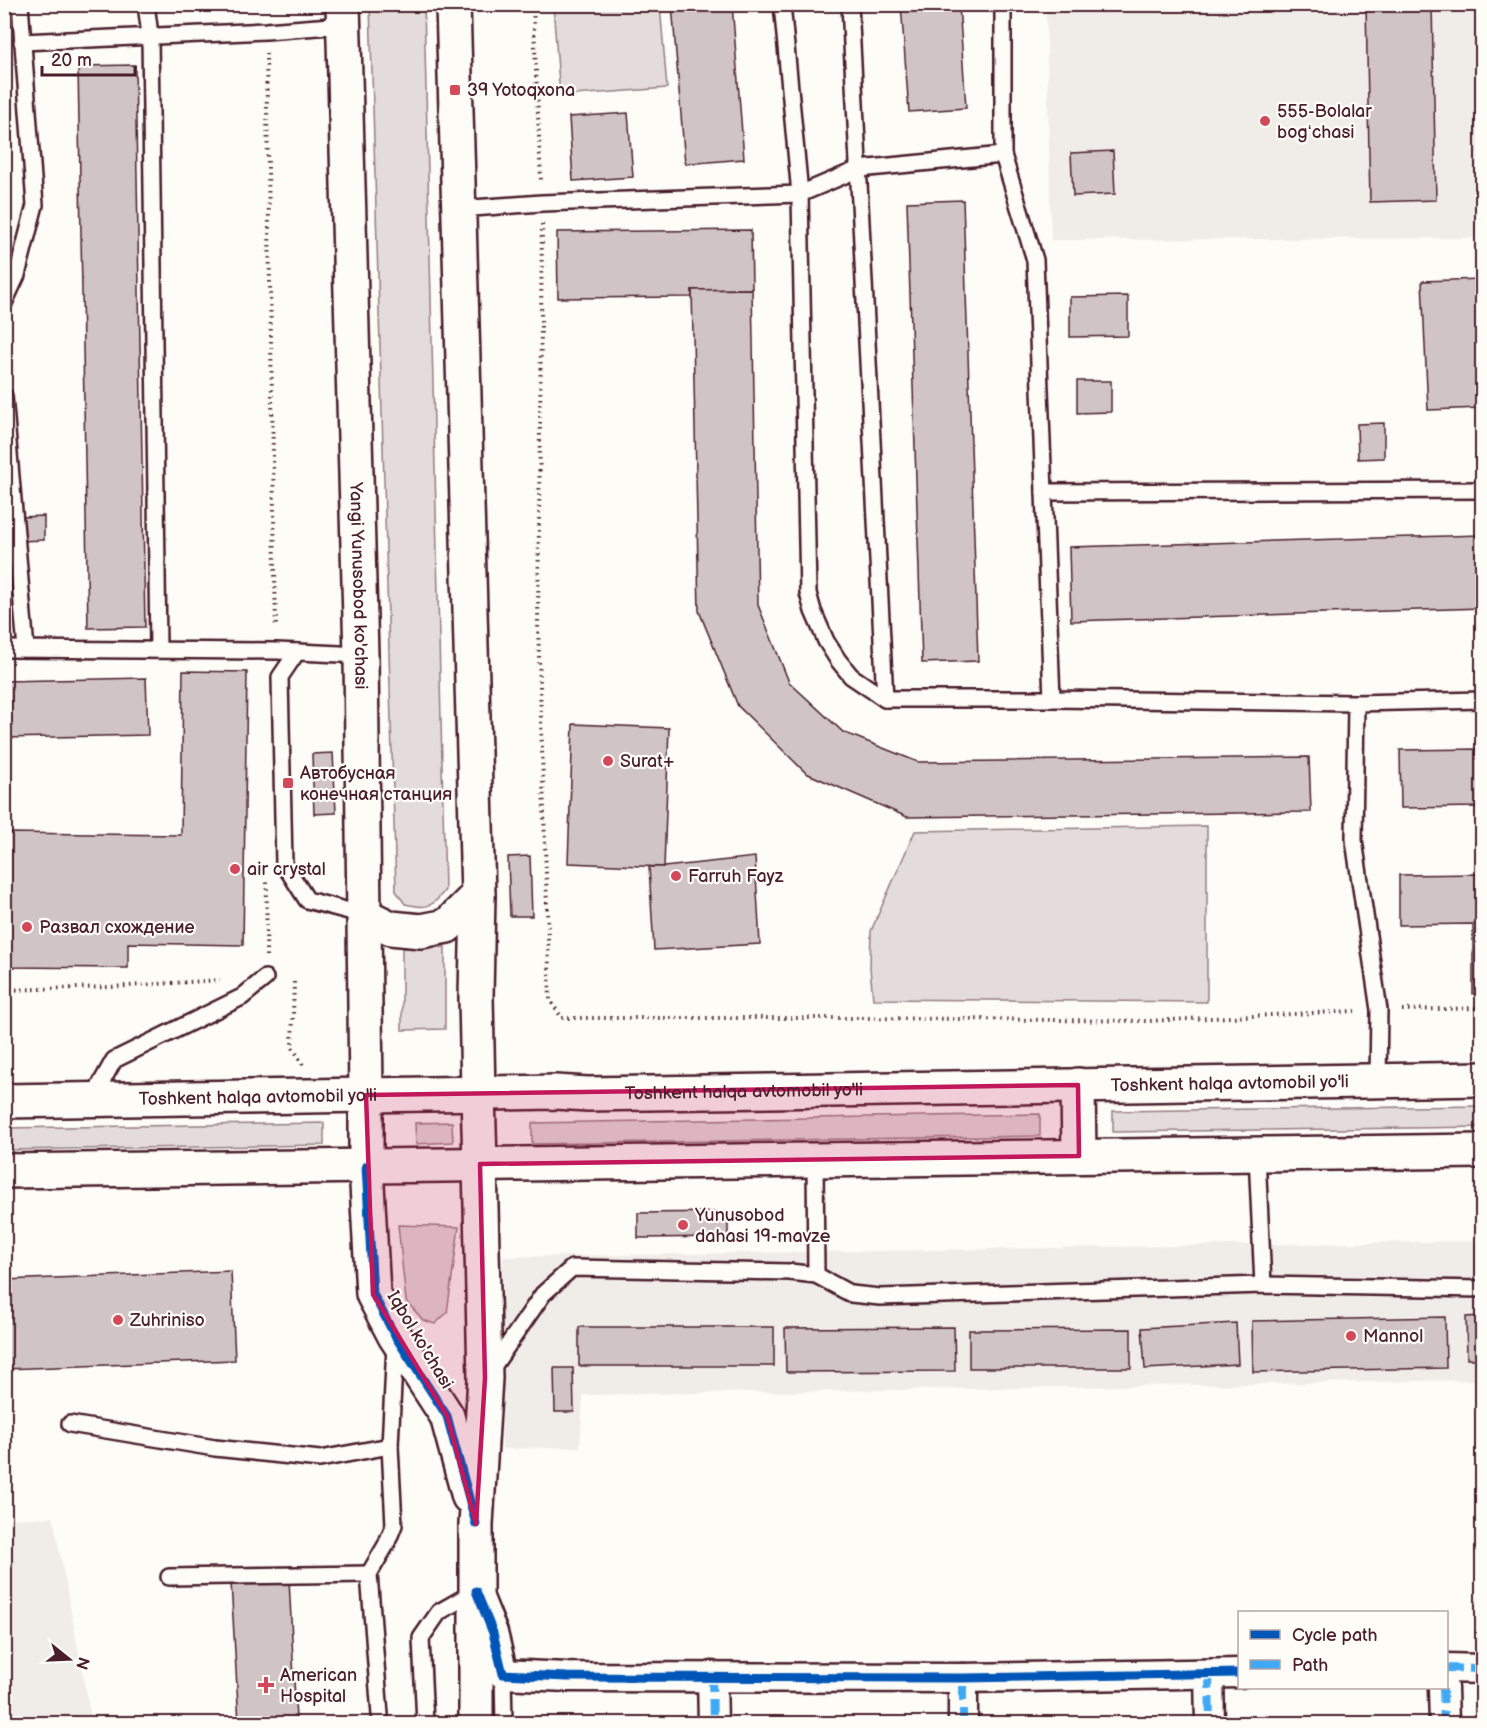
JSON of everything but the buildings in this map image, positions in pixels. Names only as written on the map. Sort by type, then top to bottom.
[{"type":"main road","points":[[453,4],[478,895],[476,997],[480,1164]]},
{"type":"main road","name":"Yangi Yunusobod ko'chasi","points":[[344,15],[361,655],[366,1166]]},
{"type":"main road","points":[[364,915],[391,928],[421,931],[447,926],[478,895]]},
{"type":"main road","name":"Toshkent halqa avtomobil yo'li","points":[[4,1101],[1482,1079]]},
{"type":"main road","points":[[1078,1085],[1079,1156]]},
{"type":"main road","points":[[4,1171],[1482,1151]]},
{"type":"main road","name":"Iqbol ko'chasi","points":[[476,1724],[476,1524],[485,1378],[480,1164]]},
{"type":"main road","name":"Iqbol ko'chasi","points":[[366,1166],[373,1294],[395,1336],[447,1416],[476,1524]]},
{"type":"street","points":[[476,1591],[493,1633],[503,1674],[567,1677],[963,1678],[1238,1673]]},
{"type":"street","points":[[1448,1668],[1482,1669]]},
{"type":"street","points":[[1209,1674],[1210,1724]]},
{"type":"street","points":[[712,1676],[713,1724]]},
{"type":"street","points":[[963,1678],[963,1724]]},
{"type":"street","points":[[1443,1689],[1444,1724]]},
{"type":"lane","points":[[4,303],[17,274],[34,205],[20,4]]},
{"type":"lane","points":[[146,4],[150,35],[158,649]]},
{"type":"lane","points":[[782,4],[800,194],[808,592],[813,611],[826,641],[851,676],[885,699],[1356,704],[1482,700]]},
{"type":"lane","points":[[850,4],[885,699]]},
{"type":"lane","points":[[1003,4],[1003,155],[1035,260],[1052,699]]},
{"type":"lane","points":[[22,42],[266,31],[344,15]]},
{"type":"lane","points":[[459,209],[542,203],[800,194],[859,170],[1003,155]]},
{"type":"lane","points":[[4,396],[26,649]]},
{"type":"lane","points":[[1044,492],[1482,490]]},
{"type":"lane","points":[[4,649],[277,651],[361,655]]},
{"type":"lane","points":[[297,652],[280,677],[285,864],[307,900],[364,915]]},
{"type":"lane","points":[[1356,704],[1354,840],[1379,1010],[1378,1081]]},
{"type":"lane","points":[[91,1101],[114,1060],[242,997],[266,978]]},
{"type":"lane","points":[[1257,1154],[1263,1285]]},
{"type":"lane","points":[[815,1160],[816,1275]]},
{"type":"lane","points":[[485,1378],[543,1294],[572,1268],[790,1272],[816,1275],[851,1294],[880,1297],[1263,1285],[1482,1289]]},
{"type":"lane","points":[[380,1714],[369,1574],[386,1545],[394,1525],[390,1446],[395,1336]]},
{"type":"lane","points":[[70,1424],[215,1448],[320,1459],[390,1446]]},
{"type":"lane","points":[[169,1577],[369,1574]]},
{"type":"lane","points":[[425,1724],[421,1638],[438,1612],[476,1591]]},
{"type":"lane","points":[[503,1674],[504,1724]]},
{"type":"path","points":[[532,4],[542,203],[538,624],[550,1000],[562,1018],[1148,1021],[1379,1010],[1482,1008]]},
{"type":"path","points":[[266,31],[277,651]]},
{"type":"path","points":[[4,990],[111,987],[266,978],[267,882]]},
{"type":"highlighted area","points":[[1078,1085],[1079,1156],[480,1164],[485,1378],[476,1524],[447,1416],[373,1294],[366,1095]]},
{"type":"shaded area","points":[[370,5],[424,5],[445,890],[432,904],[424,907],[405,904],[396,891]]},
{"type":"shaded area","points":[[553,5],[660,5],[667,88],[560,96]]},
{"type":"shaded area","name":"555-Bolalar bogʻchasi","points":[[1046,5],[1482,5],[1482,238],[1051,240]]},
{"type":"shaded area","points":[[1207,826],[1207,1002],[873,999],[870,968],[871,931],[915,831]]},
{"type":"shaded area","points":[[445,947],[445,1029],[402,1030],[402,948]]},
{"type":"shaded area","points":[[1482,1106],[1482,1127],[1113,1132],[1113,1111]]},
{"type":"shaded area","points":[[1040,1114],[1040,1136],[532,1144],[532,1123]]},
{"type":"shaded area","points":[[452,1122],[453,1142],[416,1144],[415,1123]]},
{"type":"shaded area","points":[[324,1123],[324,1145],[5,1150],[5,1128]]},
{"type":"shaded area","points":[[398,1225],[459,1227],[447,1313],[435,1324],[423,1320],[406,1301]]},
{"type":"shaded area","points":[[1482,1241],[1482,1380],[583,1395],[580,1447],[502,1449],[503,1257]]},
{"type":"shaded area","points":[[53,1517],[92,1723],[5,1723],[5,1519]]},
{"type":"marked path","points":[[1448,1668],[1482,1669]]},
{"type":"marked path","points":[[1209,1674],[1210,1724]]},
{"type":"marked path","points":[[712,1676],[713,1724]]},
{"type":"marked path","points":[[963,1678],[963,1724]]},
{"type":"marked path","points":[[1443,1689],[1444,1724]]},
{"type":"cycle path","points":[[366,1166],[373,1294],[395,1336],[447,1416],[476,1524]]},
{"type":"cycle path","points":[[476,1591],[493,1633],[503,1674],[567,1677],[963,1678],[1238,1673]]},
{"type":"place","name":"39 Yotoqxona","points":[[455,90]]},
{"type":"place","name":"555-Bolalar bogʻchasi","points":[[1265,121]]},
{"type":"place","name":"Surat+","points":[[608,761]]},
{"type":"place","name":"Автобусная конечная станция","points":[[288,783]]},
{"type":"place","name":"air crystal","points":[[235,869]]},
{"type":"place","name":"Farruh Fayz","points":[[676,876]]},
{"type":"place","name":"Развал схождение","points":[[27,927]]},
{"type":"place","name":"Yunusobod dahasi 19-mavze","points":[[683,1225]]},
{"type":"place","name":"Zuhriniso","points":[[118,1320]]},
{"type":"place","name":"Mannol","points":[[1351,1336]]},
{"type":"place","name":"American Hospital","points":[[266,1685]]}]
